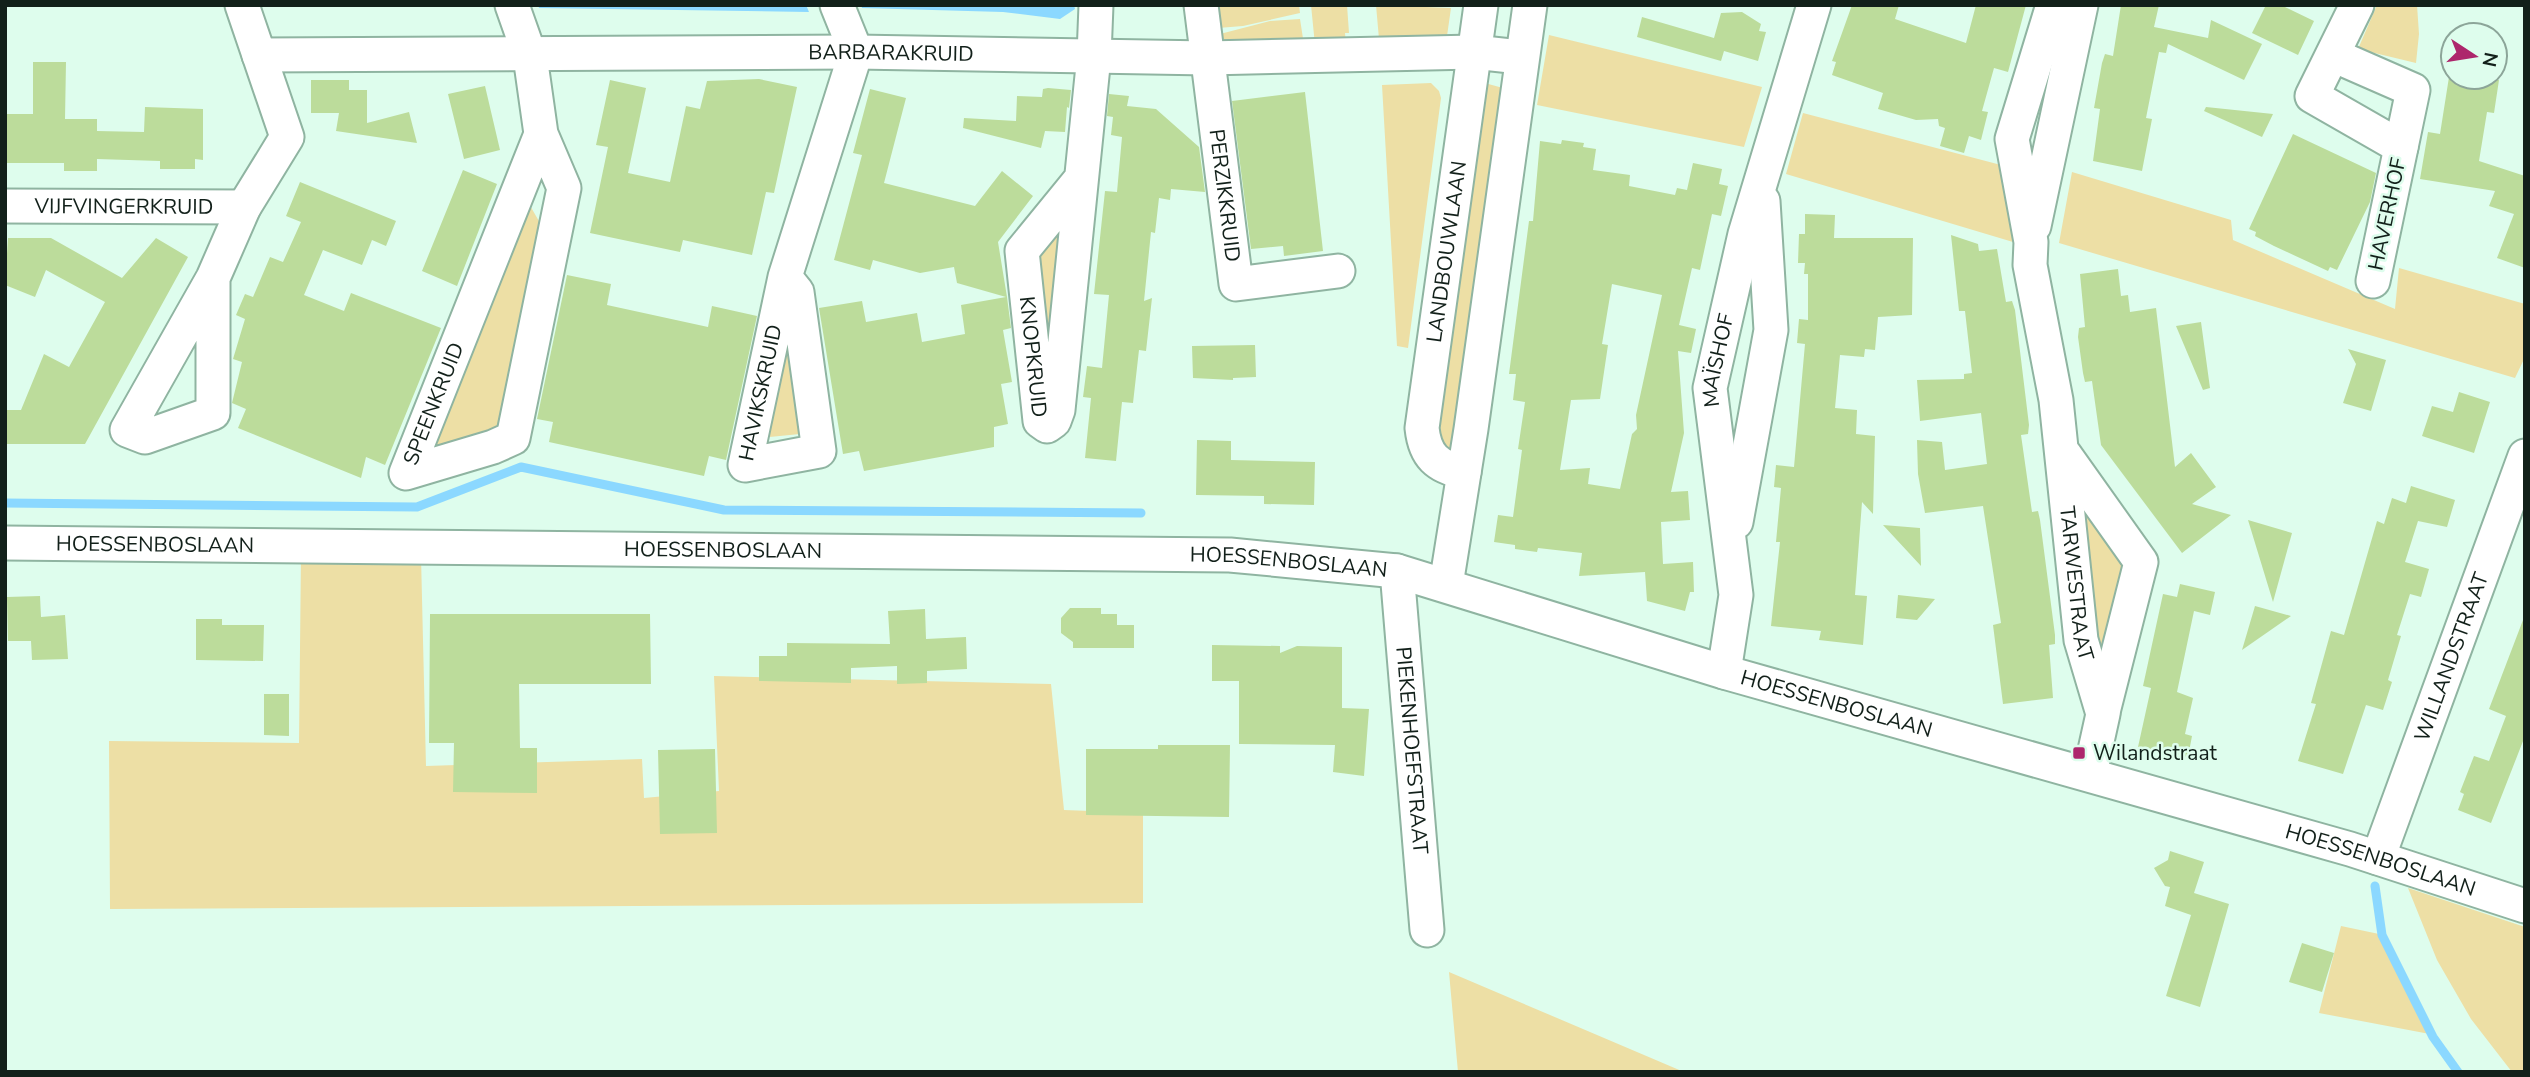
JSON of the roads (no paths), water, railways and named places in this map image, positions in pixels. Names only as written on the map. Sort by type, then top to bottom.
[{"type":"street","name":"VIJFVINGERKRUID","points":[[213,278],[244,207],[287,137],[242,5]]},
{"type":"street","name":"SPEENKRUID","points":[[512,5],[530,56],[541,134],[564,188],[513,438],[493,447],[406,472],[541,134]]},
{"type":"street","points":[[837,5],[856,51]]},
{"type":"street","name":"KNOPKRUID","points":[[1080,180],[1022,251],[1040,421],[1047,426],[1054,421],[1058,410],[1094,56],[1096,5]]},
{"type":"street","name":"PERZIKKRUID","points":[[1201,5],[1236,284],[1338,271]]},
{"type":"street","name":"LANDBOUWLAAN","points":[[1464,472],[1435,462],[1424,445],[1422,428],[1480,5]]},
{"type":"street","points":[[1446,585],[1464,472],[1520,57],[1530,5]]},
{"type":"street","name":"MAÏSHOF","points":[[1724,672],[1736,595],[1710,388],[1761,173],[1814,5]]},
{"type":"street","name":"TARWESTRAAT","points":[[2053,5],[2012,139],[2031,242],[2031,265],[2062,451],[2081,640],[2103,714]]},
{"type":"street","name":"TARWESTRAAT","points":[[2031,242],[2081,5]]},
{"type":"street","name":"HAVERHOF","points":[[2357,5],[2312,96],[2401,147]]},
{"type":"street","name":"BARBARAKRUID","points":[[259,55],[530,56],[856,51],[1208,58],[1474,52],[1520,57]]},
{"type":"street","name":"HAVIKSKRUID","points":[[785,277],[797,292],[819,451],[745,465],[777,304],[785,277],[856,51]]},
{"type":"street","name":"HAVERHOF","points":[[2333,55],[2413,90],[2373,281]]},
{"type":"street","name":"MAÏSHOF","points":[[1730,552],[1771,330],[1761,173]]},
{"type":"street","name":"VIJFVINGERKRUID","points":[[5,206],[244,207]]},
{"type":"street","name":"TARWESTRAAT","points":[[2062,451],[2141,562],[2090,773]]},
{"type":"street","name":"WILLANDSTRAAT","points":[[2378,858],[2518,494],[2525,456]]},
{"type":"street","name":"HOESSENBOSLAAN","points":[[5,543],[1230,555],[1397,571],[1724,672],[2090,773],[2378,858],[2525,906]]},
{"type":"street","name":"PIEKENHOEFSTRAAT","points":[[1397,571],[1427,930]]},
{"type":"water","points":[[538,5],[806,5],[809,12],[539,8]]},
{"type":"water","points":[[861,5],[1074,5],[1075,9],[1060,19],[1003,12],[862,8]]},
{"type":"waterway","points":[[5,503],[417,507],[521,467],[724,510],[1141,513]]},
{"type":"waterway","points":[[2375,886],[2382,935],[2433,1037],[2458,1072]]},
{"type":"place","name":"Wilandstraat","points":[[2079,753]]}]
